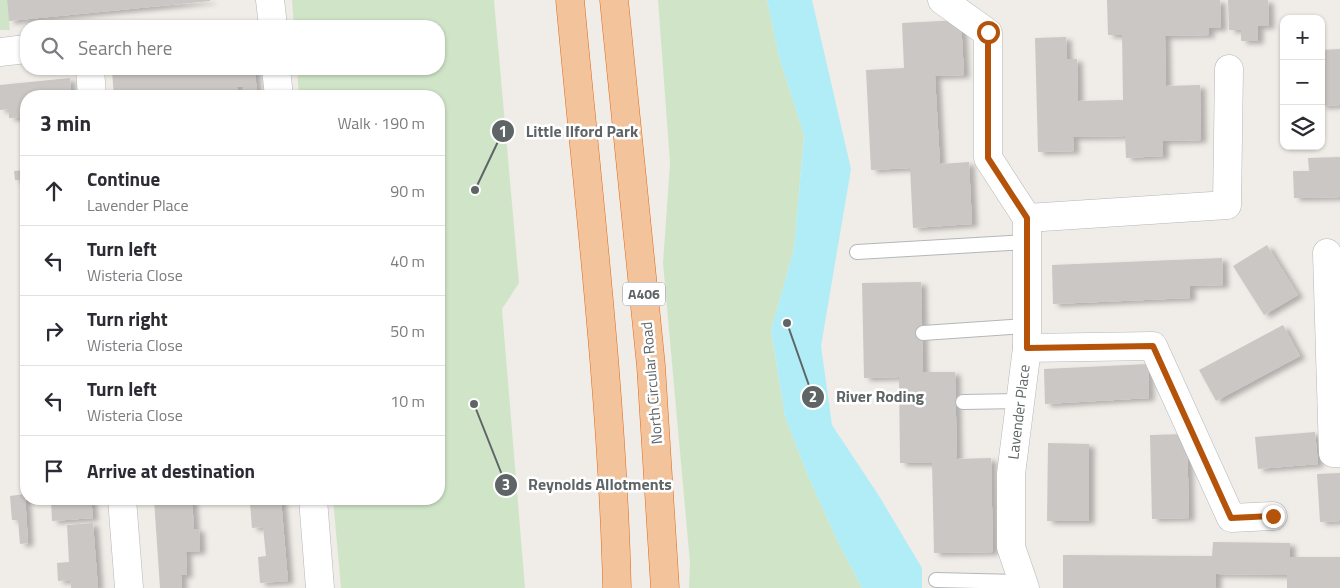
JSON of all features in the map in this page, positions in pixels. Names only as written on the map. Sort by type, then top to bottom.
[{"type":"highway","points":[[570,0],[605,370],[615,507],[618,588]]},
{"type":"highway","name":"North Circular Road","points":[[614,0],[651,366],[666,588]]},
{"type":"street","points":[[942,0],[988,32],[988,158],[1027,230],[1227,205],[1229,69]]},
{"type":"street","points":[[0,52],[20,50]]},
{"type":"street","points":[[90,75],[92,90]]},
{"type":"street","points":[[277,75],[278,90]]},
{"type":"street","name":"Lavender Place","points":[[1024,585],[1011,547],[1011,474],[1027,337],[1027,230]]},
{"type":"street","points":[[1327,253],[1333,453],[1340,453]]},
{"type":"street","points":[[1027,337],[1153,346],[1231,518],[1273,516]]},
{"type":"street","points":[[122,505],[129,588]]},
{"type":"street","points":[[313,505],[320,588]]},
{"type":"lane","points":[[857,252],[1027,230]]},
{"type":"lane","points":[[923,333],[1027,337]]},
{"type":"lane","points":[[963,402],[1020,401]]},
{"type":"lane","points":[[936,580],[1024,585]]},
{"type":"green space","points":[[0,0],[7,0],[10,30],[0,30]]},
{"type":"green space","points":[[292,0],[494,0],[519,283],[502,309],[525,588],[341,588],[334,505],[445,505],[445,90],[299,90],[297,75],[445,75],[445,20],[294,20]]},
{"type":"green space","points":[[658,0],[767,0],[779,57],[804,135],[794,249],[771,330],[785,417],[808,476],[837,540],[862,588],[689,588],[690,563],[663,263],[670,163]]},
{"type":"water","points":[[767,0],[812,0],[851,169],[821,346],[832,425],[879,496],[922,568],[922,588],[862,588],[837,540],[808,476],[785,417],[771,330],[794,249],[804,135],[779,57]]},
{"type":"building","points":[[7,0],[210,0],[210,1],[9,21]]},
{"type":"building","points":[[1107,0],[1220,0],[1221,28],[1209,28],[1209,35],[1165,36],[1166,86],[1200,85],[1201,140],[1163,141],[1163,156],[1126,158],[1125,136],[1073,137],[1074,151],[1038,152],[1035,38],[1066,37],[1067,59],[1077,59],[1078,101],[1123,100],[1122,35],[1108,35]]},
{"type":"building","points":[[1228,0],[1268,0],[1269,26],[1258,26],[1258,41],[1241,41],[1241,30],[1229,30]]},
{"type":"building","points":[[961,20],[964,75],[935,76],[940,164],[969,162],[972,224],[913,228],[910,168],[871,170],[866,70],[904,68],[902,23]]},
{"type":"building","points":[[1340,49],[1340,105],[1325,106],[1325,50]]},
{"type":"building","points":[[112,75],[255,75],[257,90],[243,90],[243,86],[237,87],[237,90],[114,90]]},
{"type":"building","points":[[70,78],[71,90],[20,90],[20,117],[9,118],[9,109],[0,110],[0,85]]},
{"type":"building","points":[[1340,157],[1340,197],[1294,198],[1293,171],[1309,171],[1308,158]]},
{"type":"building","points":[[20,170],[20,180],[15,180],[14,171]]},
{"type":"building","points":[[1267,245],[1298,295],[1264,315],[1233,266]]},
{"type":"building","points":[[1222,258],[1223,285],[1190,286],[1190,298],[1053,304],[1052,265]]},
{"type":"building","points":[[921,282],[923,372],[955,372],[957,459],[991,458],[993,552],[934,553],[932,463],[900,463],[899,377],[864,378],[862,283]]},
{"type":"building","points":[[1283,325],[1300,356],[1216,401],[1199,370]]},
{"type":"building","points":[[1148,364],[1149,398],[1045,404],[1044,369]]},
{"type":"building","points":[[1315,432],[1318,464],[1258,469],[1255,437]]},
{"type":"building","points":[[1187,434],[1189,518],[1152,519],[1150,435]]},
{"type":"building","points":[[1048,443],[1089,444],[1089,521],[1047,521]]},
{"type":"building","points":[[1340,473],[1340,521],[1320,522],[1317,474]]},
{"type":"building","points":[[20,495],[20,505],[26,505],[28,543],[20,544],[18,520],[12,520],[10,496]]},
{"type":"building","points":[[51,505],[92,505],[93,518],[52,521]]},
{"type":"building","points":[[154,505],[192,505],[194,529],[199,529],[200,551],[186,552],[187,575],[181,575],[182,588],[160,588]]},
{"type":"building","points":[[250,505],[282,505],[288,581],[260,583],[258,557],[266,556],[263,527],[252,528]]},
{"type":"building","points":[[93,523],[98,588],[71,588],[70,580],[58,581],[57,563],[69,562],[67,525]]},
{"type":"building","points":[[1213,542],[1290,543],[1290,557],[1340,557],[1340,588],[1287,588],[1287,575],[1216,574],[1216,588],[1063,588],[1063,555],[1212,556]]},
{"type":"place","name":"Little Ilford Park","points":[[475,190]]},
{"type":"place","name":"River Roding","points":[[787,323]]},
{"type":"place","name":"Reynolds Allotments","points":[[474,404]]},
{"type":"route","points":[[988,32],[988,158],[1027,218],[1027,348],[1153,346],[1231,518],[1273,516]]}]
